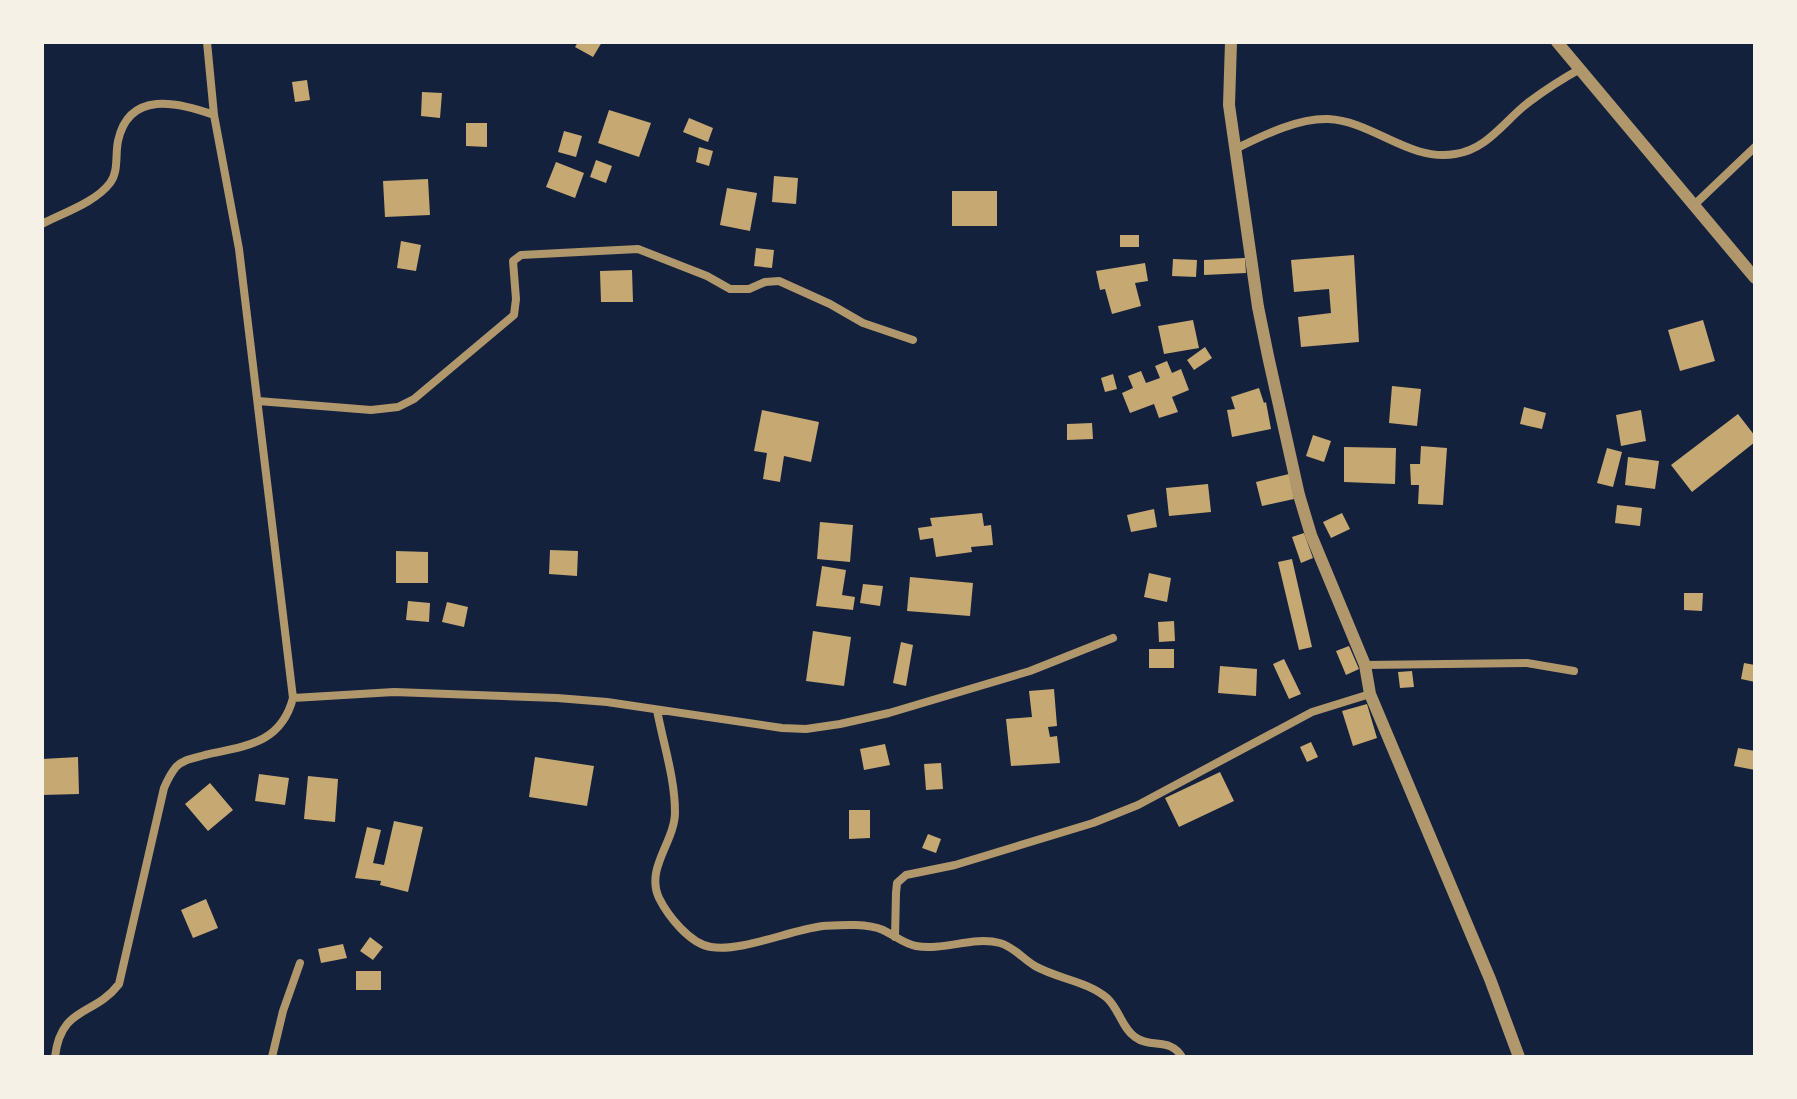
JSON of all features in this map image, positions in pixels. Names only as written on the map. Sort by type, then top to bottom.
[{"type":"street","points":[[55,1057],[62,1029],[83,1010],[111,995],[119,984],[164,788],[170,776],[185,761],[264,739],[282,723],[293,698],[239,249],[214,115],[207,42]]},
{"type":"street","points":[[1231,42],[1229,105],[1258,307],[1299,495],[1311,535],[1365,665],[1370,694],[1490,979],[1519,1057]]},
{"type":"street","points":[[1557,42],[1755,278]]},
{"type":"street","points":[[1235,149],[1264,135],[1328,119],[1360,127],[1426,153],[1455,154],[1486,142],[1527,103],[1580,69]]},
{"type":"street","points":[[42,224],[107,187],[116,173],[118,140],[126,120],[136,111],[168,103],[187,105],[214,115]]},
{"type":"street","points":[[1693,206],[1755,147]]},
{"type":"street","points":[[258,401],[371,410],[398,407],[414,399],[514,315],[513,261],[521,255],[638,249],[707,276],[730,289],[749,289],[765,282],[779,281],[863,323],[913,340]]},
{"type":"street","points":[[293,698],[394,692],[557,698],[607,702],[792,729],[840,724],[889,713],[1030,671],[1113,638]]},
{"type":"street","points":[[1365,665],[1527,663],[1574,671]]},
{"type":"street","points":[[895,937],[897,883],[906,875],[955,865],[1116,814],[1176,786],[1312,712],[1370,694]]},
{"type":"street","points":[[657,710],[675,813],[655,886],[662,903],[696,941],[711,947],[749,943],[791,931],[827,926],[878,928],[918,947],[990,942],[1005,945],[1040,969],[1100,992],[1118,1011],[1132,1035],[1145,1042],[1168,1044],[1182,1057]]},
{"type":"street","points":[[272,1057],[283,1011],[300,963]]},
{"type":"building","points":[[578,42],[602,42],[593,57],[575,47]]},
{"type":"building","points":[[307,80],[310,100],[295,102],[292,82]]},
{"type":"building","points":[[422,92],[442,93],[440,118],[421,116]]},
{"type":"building","points":[[609,110],[651,123],[639,157],[598,143]]},
{"type":"building","points":[[689,118],[713,128],[708,142],[683,132]]},
{"type":"building","points":[[466,123],[487,123],[487,147],[466,146]]},
{"type":"building","points":[[564,131],[582,136],[576,157],[558,152]]},
{"type":"building","points":[[699,147],[713,151],[709,166],[696,162]]},
{"type":"building","points":[[596,160],[612,166],[606,183],[590,177]]},
{"type":"building","points":[[556,162],[584,173],[575,198],[546,187]]},
{"type":"building","points":[[774,176],[798,178],[796,204],[772,202]]},
{"type":"building","points":[[428,179],[430,215],[385,217],[383,181]]},
{"type":"building","points":[[727,188],[757,193],[750,231],[720,225]]},
{"type":"building","points":[[952,191],[997,191],[997,226],[952,226]]},
{"type":"building","points":[[1120,235],[1139,235],[1139,247],[1120,247]]},
{"type":"building","points":[[401,241],[421,245],[416,271],[397,268]]},
{"type":"building","points":[[756,248],[774,250],[772,268],[754,266]]},
{"type":"building","points":[[1354,255],[1359,342],[1301,347],[1298,317],[1331,313],[1329,289],[1294,292],[1291,260]]},
{"type":"building","points":[[1245,258],[1246,273],[1204,275],[1204,260]]},
{"type":"building","points":[[1173,259],[1197,260],[1196,277],[1172,276]]},
{"type":"building","points":[[1145,263],[1148,281],[1135,283],[1141,306],[1112,314],[1105,289],[1100,290],[1096,271]]},
{"type":"building","points":[[632,270],[633,302],[601,302],[600,271]]},
{"type":"building","points":[[1193,320],[1199,348],[1164,354],[1158,326]]},
{"type":"building","points":[[1703,320],[1715,361],[1680,371],[1668,330]]},
{"type":"building","points":[[1205,347],[1212,358],[1194,370],[1187,360]]},
{"type":"building","points":[[1167,361],[1172,373],[1181,369],[1189,390],[1172,397],[1178,412],[1159,418],[1154,404],[1130,413],[1122,393],[1133,388],[1128,376],[1141,371],[1146,383],[1160,378],[1155,366]]},
{"type":"building","points":[[1113,374],[1117,389],[1105,392],[1101,378]]},
{"type":"building","points":[[1392,386],[1421,389],[1417,426],[1389,423]]},
{"type":"building","points":[[1259,388],[1266,402],[1271,429],[1232,437],[1227,410],[1235,409],[1231,397]]},
{"type":"building","points":[[1524,407],[1546,413],[1542,429],[1520,424]]},
{"type":"building","points":[[762,410],[819,422],[811,462],[784,456],[780,482],[763,479],[767,453],[754,451]]},
{"type":"building","points":[[1641,410],[1646,441],[1621,446],[1616,415]]},
{"type":"building","points":[[1738,414],[1755,436],[1755,442],[1692,492],[1671,465]]},
{"type":"building","points":[[1092,423],[1093,439],[1067,440],[1067,424]]},
{"type":"building","points":[[1313,435],[1331,441],[1324,462],[1306,456]]},
{"type":"building","points":[[1421,446],[1447,448],[1443,505],[1418,504],[1419,485],[1411,485],[1410,464],[1420,464]]},
{"type":"building","points":[[1344,447],[1396,448],[1395,484],[1344,482]]},
{"type":"building","points":[[1607,448],[1622,452],[1613,487],[1597,483]]},
{"type":"building","points":[[1628,457],[1659,461],[1655,489],[1625,485]]},
{"type":"building","points":[[1289,474],[1294,499],[1262,506],[1256,482]]},
{"type":"building","points":[[1208,484],[1211,512],[1169,516],[1166,488]]},
{"type":"building","points":[[1617,505],[1642,508],[1640,526],[1615,523]]},
{"type":"building","points":[[1154,509],[1157,527],[1131,532],[1127,515]]},
{"type":"building","points":[[982,513],[984,526],[991,525],[993,545],[971,547],[972,552],[936,557],[933,538],[920,540],[918,528],[932,526],[930,518]]},
{"type":"building","points":[[1342,513],[1350,529],[1331,538],[1323,522]]},
{"type":"building","points":[[820,522],[853,525],[850,562],[817,559]]},
{"type":"building","points":[[1304,533],[1313,558],[1301,563],[1292,537]]},
{"type":"building","points":[[550,550],[578,551],[577,576],[549,574]]},
{"type":"building","points":[[396,551],[428,552],[428,583],[396,583]]},
{"type":"building","points":[[1292,559],[1312,647],[1299,650],[1278,562]]},
{"type":"building","points":[[822,566],[846,570],[842,595],[855,597],[853,610],[816,606]]},
{"type":"building","points":[[1149,573],[1171,578],[1167,602],[1144,597]]},
{"type":"building","points":[[910,577],[973,583],[970,616],[907,611]]},
{"type":"building","points":[[863,584],[883,586],[880,606],[860,603]]},
{"type":"building","points":[[1684,593],[1703,593],[1702,611],[1684,610]]},
{"type":"building","points":[[408,601],[430,603],[429,622],[406,620]]},
{"type":"building","points":[[447,602],[468,607],[464,627],[442,622]]},
{"type":"building","points":[[1174,621],[1175,641],[1159,642],[1158,622]]},
{"type":"building","points":[[813,631],[851,637],[844,686],[806,681]]},
{"type":"building","points":[[901,642],[913,645],[906,686],[893,683]]},
{"type":"building","points":[[1349,646],[1359,669],[1346,675],[1336,651]]},
{"type":"building","points":[[1149,649],[1174,649],[1174,668],[1149,668]]},
{"type":"building","points":[[1284,659],[1301,694],[1289,699],[1273,664]]},
{"type":"building","points":[[1744,663],[1755,665],[1755,682],[1741,679]]},
{"type":"building","points":[[1220,666],[1257,669],[1256,696],[1218,693]]},
{"type":"building","points":[[1412,671],[1414,687],[1400,688],[1398,672]]},
{"type":"building","points":[[1054,689],[1057,726],[1048,727],[1050,737],[1057,736],[1060,763],[1011,766],[1006,719],[1032,717],[1029,691]]},
{"type":"building","points":[[1367,704],[1377,738],[1353,746],[1342,711]]},
{"type":"building","points":[[1311,742],[1318,757],[1307,762],[1300,747]]},
{"type":"building","points":[[885,744],[890,765],[864,770],[860,749]]},
{"type":"building","points":[[1738,748],[1755,751],[1755,770],[1734,766]]},
{"type":"building","points":[[78,757],[79,794],[42,795],[42,759]]},
{"type":"building","points":[[535,757],[594,766],[587,806],[529,797]]},
{"type":"building","points":[[941,763],[943,789],[926,790],[924,764]]},
{"type":"building","points":[[1220,772],[1234,801],[1179,827],[1165,798]]},
{"type":"building","points":[[259,774],[289,778],[285,805],[255,801]]},
{"type":"building","points":[[308,776],[338,779],[335,822],[304,819]]},
{"type":"building","points":[[210,783],[233,810],[208,831],[185,804]]},
{"type":"building","points":[[849,810],[870,810],[870,838],[849,839]]},
{"type":"building","points":[[394,821],[423,827],[408,892],[380,885],[381,881],[355,878],[367,827],[381,830],[373,863],[384,865]]},
{"type":"building","points":[[928,834],[941,839],[936,853],[922,848]]},
{"type":"building","points":[[206,899],[218,928],[193,938],[181,910]]},
{"type":"building","points":[[370,937],[383,947],[373,960],[360,951]]},
{"type":"building","points":[[343,944],[347,958],[321,963],[318,949]]},
{"type":"building","points":[[356,971],[381,971],[381,990],[356,990]]}]
